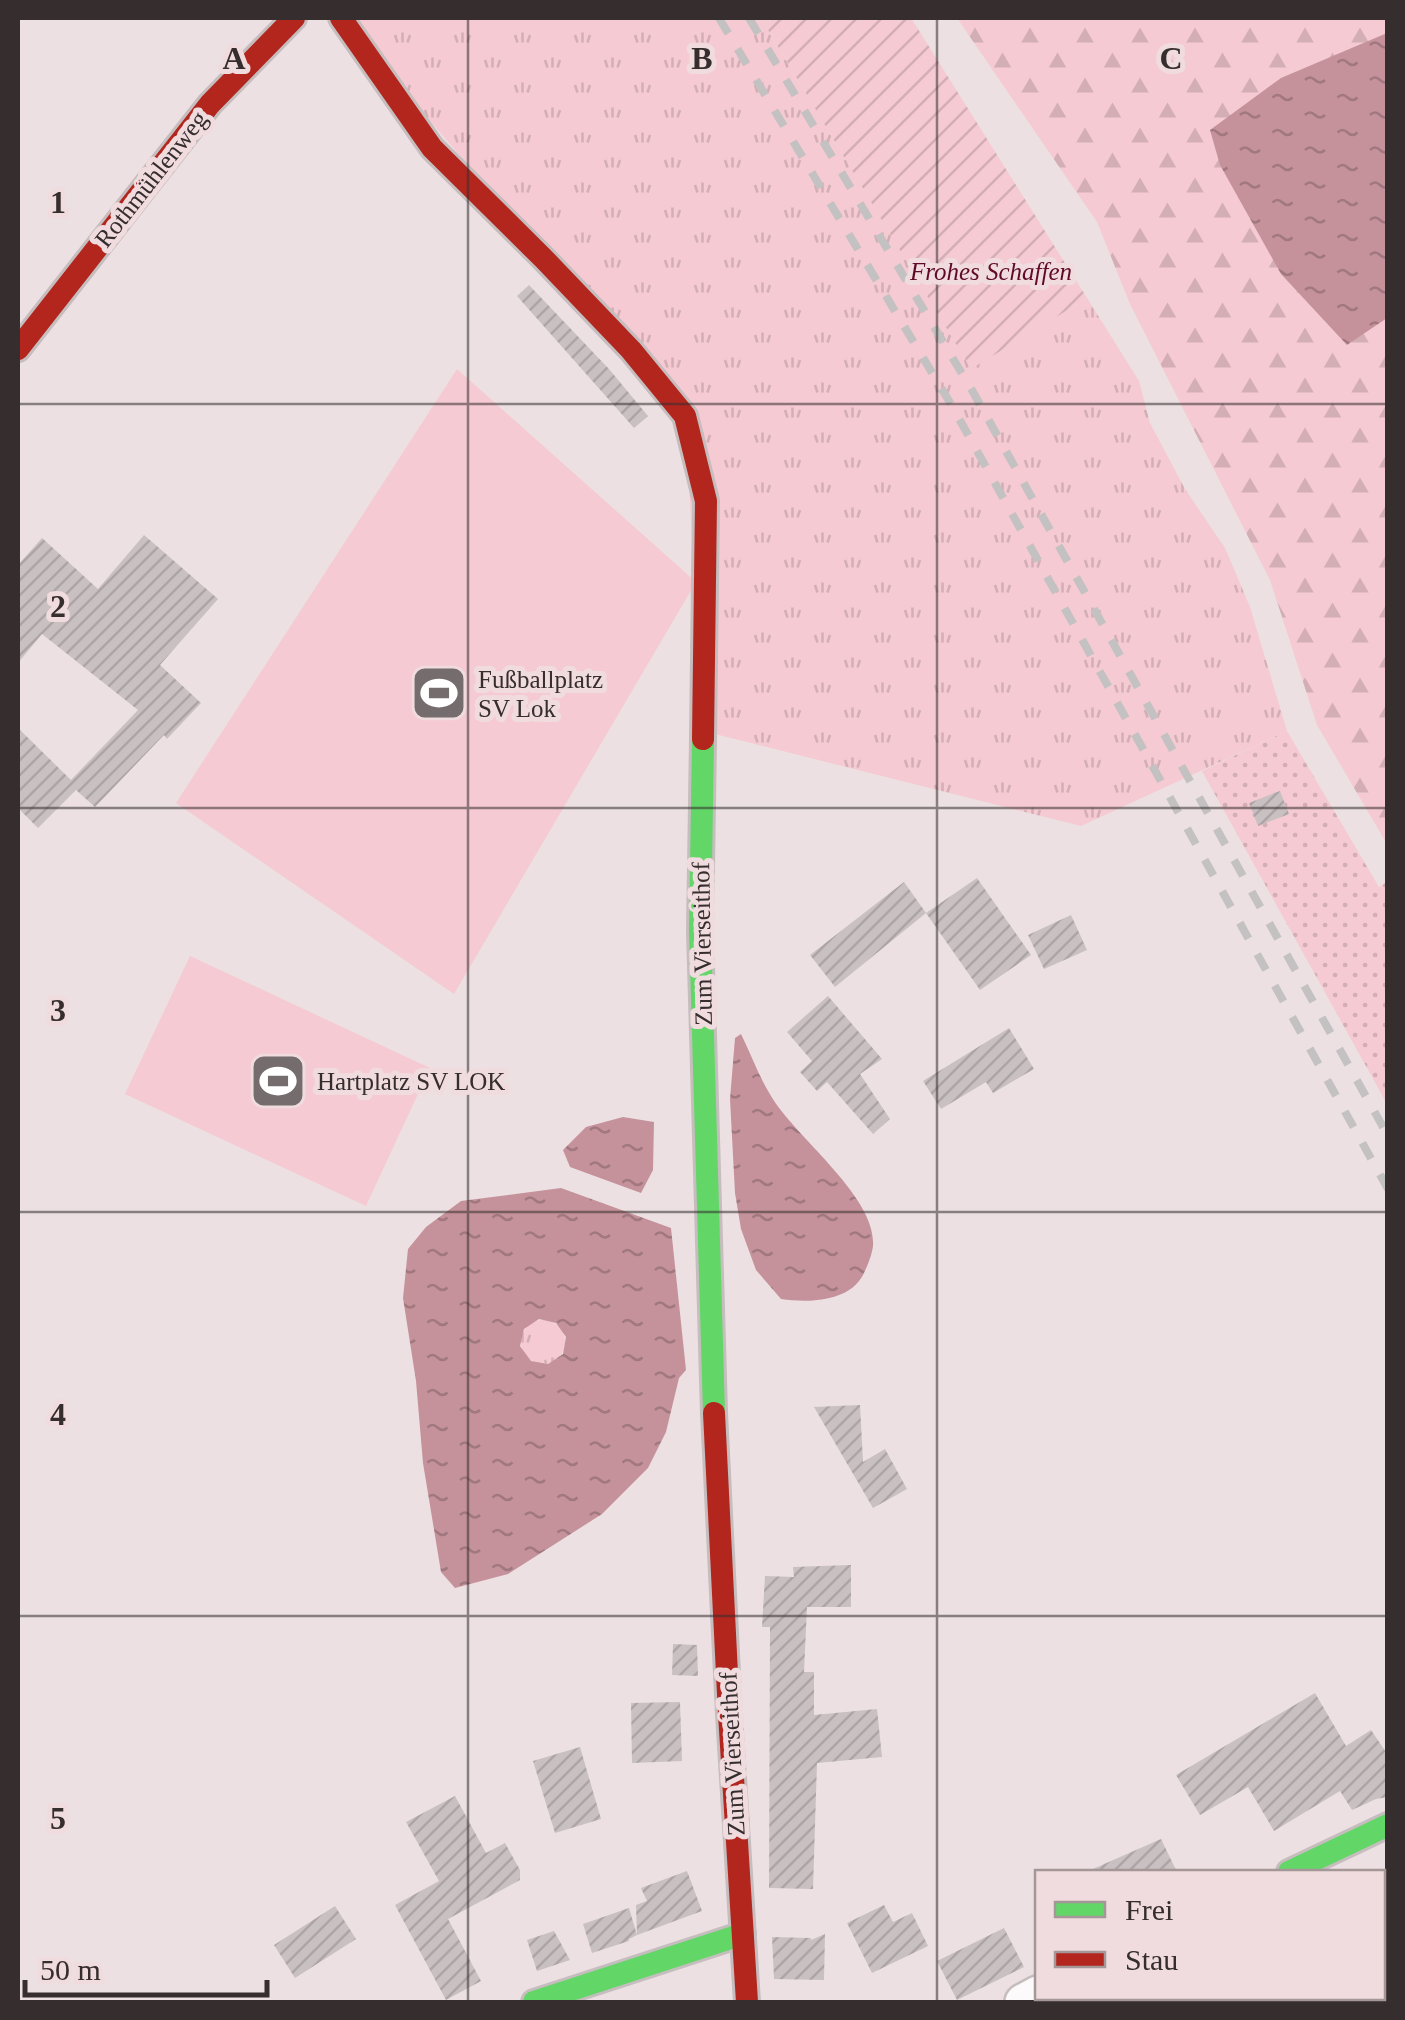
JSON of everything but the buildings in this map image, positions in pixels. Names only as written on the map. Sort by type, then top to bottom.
[{"type":"street","name":"Rothmühlenweg","points":[[18,348],[210,104],[294,18]]},
{"type":"street","name":"Zum Vierseithof","points":[[341,18],[432,148],[631,350],[685,416],[706,501],[700,931],[710,1326],[746,2002]]},
{"type":"street","points":[[1293,1870],[1388,1825]]},
{"type":"street","points":[[534,2002],[743,1934]]},
{"type":"green space","points":[[341,18],[761,18],[971,368],[1087,298],[1139,381],[1150,423],[1185,489],[1225,548],[1250,607],[1287,731],[1081,826],[703,731],[685,416]]},
{"type":"green space","name":"Frohes Schaffen","points":[[761,18],[911,18],[1087,298],[971,369]]},
{"type":"green space","points":[[957,18],[1387,18],[1387,844],[1317,725],[1270,580],[1130,304],[1097,222]]},
{"type":"green space","name":"Fußballplatz SV Lok","points":[[457,369],[696,582],[454,994],[176,803]]},
{"type":"green space","points":[[1287,731],[1379,887],[1387,882],[1387,1104],[1202,771]]},
{"type":"green space","name":"Hartplatz SV LOK","points":[[190,956],[430,1068],[366,1206],[125,1094]]},
{"type":"green space","points":[[543,1320],[559,1326],[565,1342],[559,1358],[543,1364],[527,1358],[521,1342],[527,1326]]},
{"type":"water","points":[[1387,33],[1387,318],[1347,345],[1281,274],[1220,165],[1210,130],[1281,78]]},
{"type":"water","points":[[741,1034],[771,1096],[849,1188],[871,1227],[873,1246],[865,1272],[857,1284],[838,1296],[803,1301],[781,1299],[756,1270],[741,1229],[735,1193],[730,1099],[735,1038]]},
{"type":"water","points":[[623,1117],[654,1122],[653,1170],[641,1193],[570,1167],[563,1150],[586,1127]]},
{"type":"water","points":[[561,1188],[671,1228],[686,1370],[679,1378],[666,1432],[648,1468],[602,1514],[508,1574],[455,1588],[441,1572],[403,1298],[408,1249],[426,1227],[461,1201]],"holes":[[[539,1319],[556,1323],[566,1337],[563,1354],[548,1364],[531,1361],[520,1346],[524,1329]]]},
{"type":"railway","points":[[719,18],[952,406],[1388,1189]]},
{"type":"railway","points":[[749,18],[973,392],[1388,1136]]},
{"type":"traffic: fast","points":[[703,739],[700,931],[714,1413]]},
{"type":"traffic: fast","points":[[1293,1870],[1388,1825]]},
{"type":"traffic: fast","points":[[534,2002],[743,1934]]},
{"type":"traffic: jam","points":[[18,349],[210,104],[294,18]]},
{"type":"traffic: jam","points":[[341,18],[432,148],[631,350],[685,416],[706,501],[703,739]]},
{"type":"traffic: jam","points":[[714,1413],[747,2002]]},
{"type":"place","name":"Fußballplatz SV Lok","points":[[439,693]]},
{"type":"place","name":"Hartplatz SV LOK","points":[[278,1081]]}]
